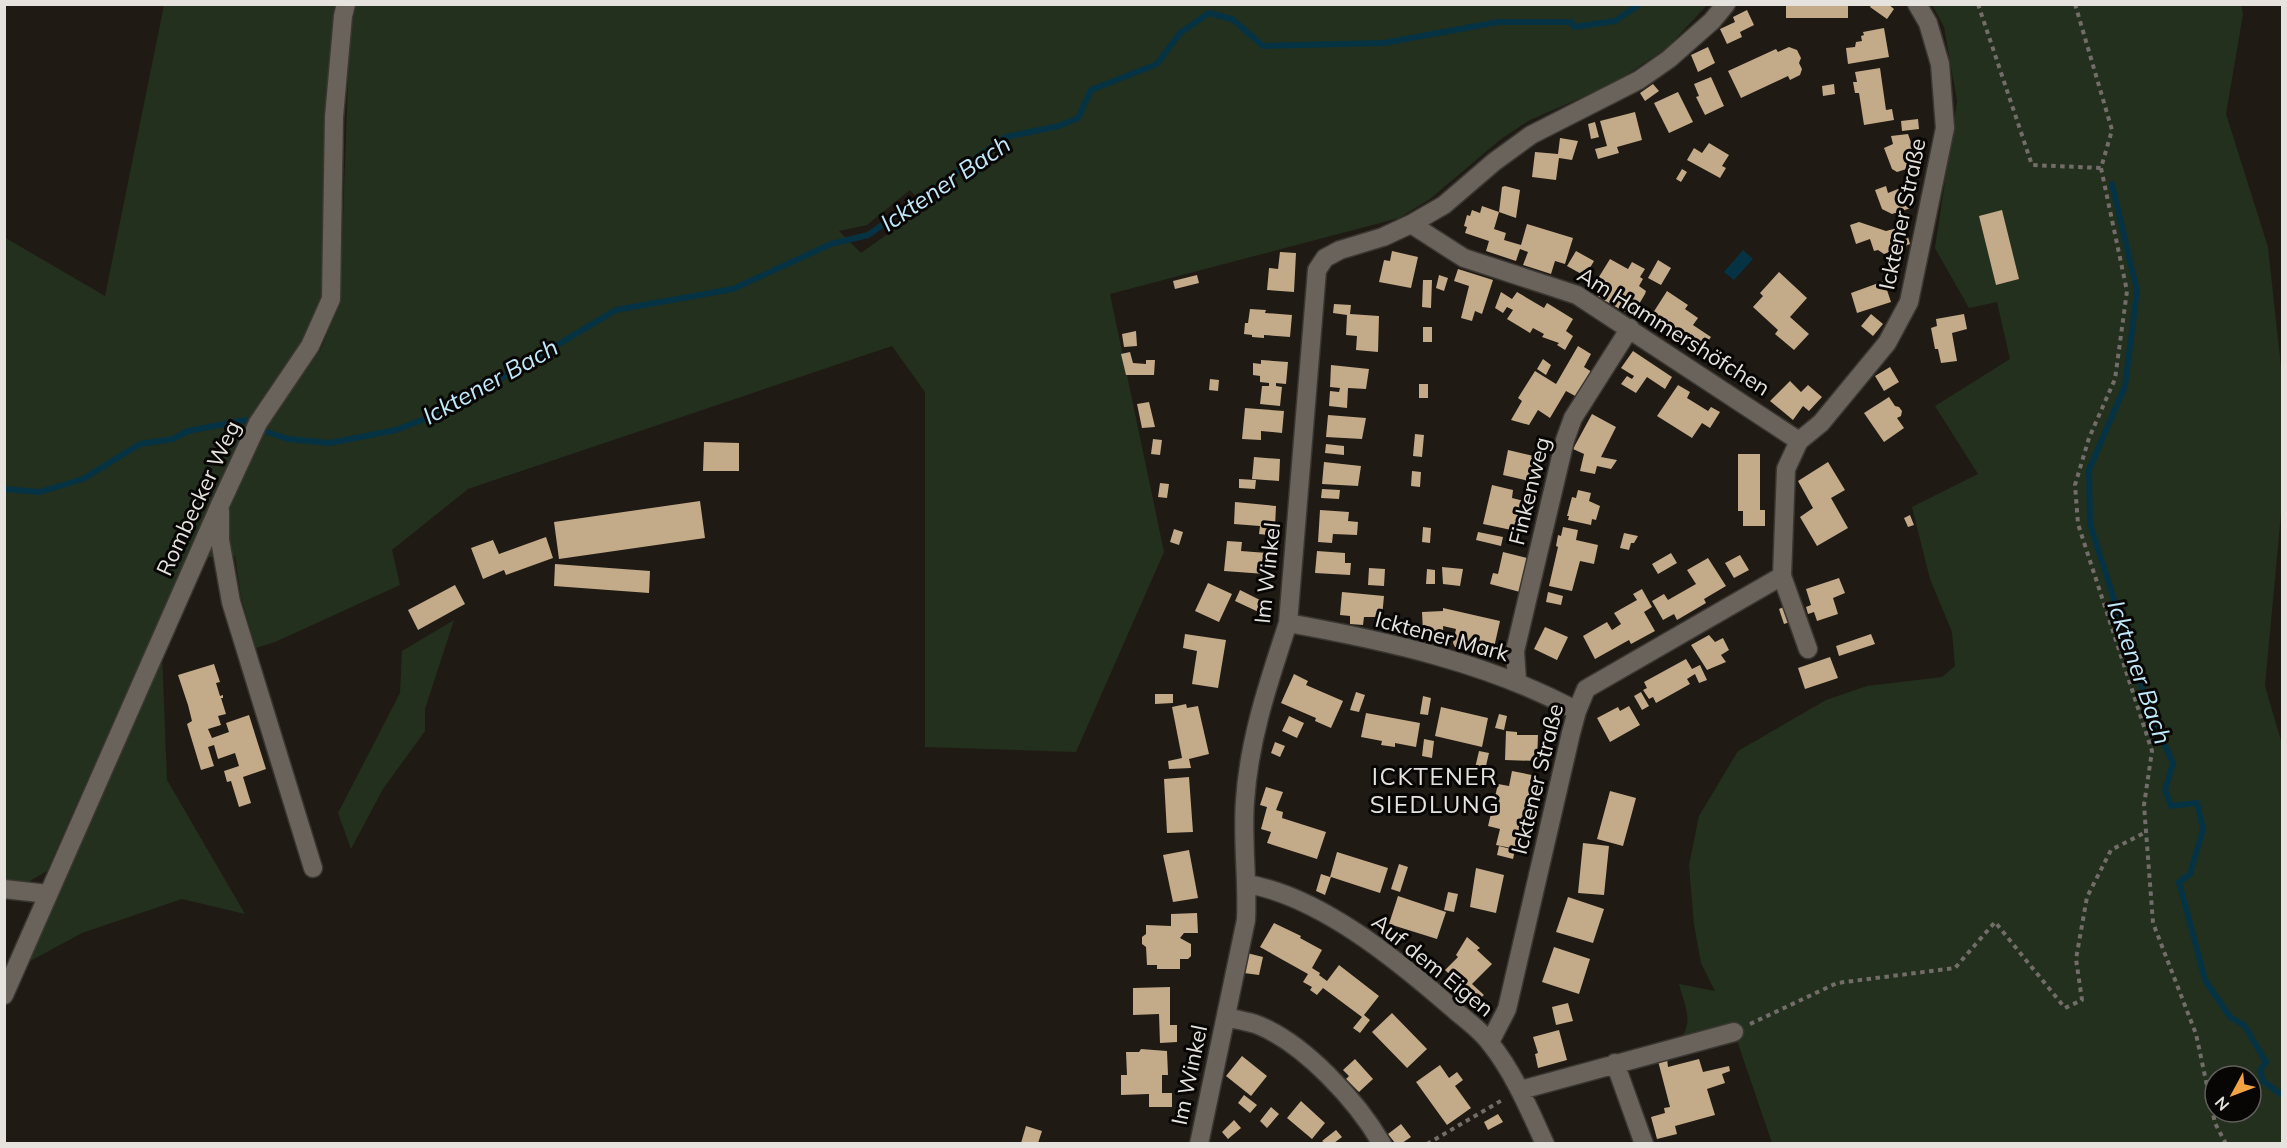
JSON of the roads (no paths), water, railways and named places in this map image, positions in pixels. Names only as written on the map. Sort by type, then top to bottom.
[{"type":"street","name":"Rombecker Weg","points":[[4,995],[258,423],[310,346],[331,299],[334,117],[346,4]]},
{"type":"street","points":[[1411,224],[1444,205],[1494,162],[1531,135],[1639,80],[1669,59],[1726,4]]},
{"type":"street","name":"Icktener Straße","points":[[1808,649],[1782,576],[1786,469],[1800,441],[1821,423],[1887,343],[1909,302],[1945,128],[1940,64],[1928,23],[1917,4]]},
{"type":"street","name":"Am Hammershöfchen","points":[[1411,224],[1464,258],[1577,295],[1800,441]]},
{"type":"street","name":"Im Winkel","points":[[1199,1143],[1246,920],[1245,799],[1255,735],[1271,673],[1288,623],[1317,270],[1325,258],[1340,250],[1383,237],[1411,224]]},
{"type":"street","name":"Finkenweg","points":[[1517,681],[1515,651],[1565,440],[1574,418],[1630,328]]},
{"type":"street","points":[[220,505],[220,540],[231,602],[313,868]]},
{"type":"street","name":"Icktener Straße","points":[[1490,1042],[1507,1009],[1577,711],[1586,690],[1782,576]]},
{"type":"street","name":"Icktener Mark","points":[[1288,623],[1430,654],[1517,681],[1577,711]]},
{"type":"street","name":"Auf dem Eigen","points":[[1247,884],[1265,887],[1288,896],[1367,939],[1397,961],[1490,1042]]},
{"type":"street","points":[[4,889],[48,894]]},
{"type":"street","name":"Im Winkel","points":[[1226,1017],[1258,1025],[1281,1038],[1303,1055],[1338,1084],[1382,1143]]},
{"type":"street","points":[[1521,1090],[1734,1032]]},
{"type":"street","points":[[1490,1042],[1521,1090],[1545,1143]]},
{"type":"street","points":[[1615,1063],[1644,1143]]},
{"type":"water","points":[[1743,250],[1753,259],[1734,280],[1724,272]]},
{"type":"waterway","name":"Icktener Bach","points":[[267,432],[288,439],[330,443],[396,430],[448,410],[616,310],[733,289],[831,244],[868,235],[1006,137],[1059,126],[1078,118],[1091,90],[1157,64],[1180,33],[1209,13],[1232,19],[1263,46],[1384,43],[1498,22],[1571,22],[1574,27],[1615,21],[1640,4]]},
{"type":"waterway","name":"Icktener Bach","points":[[2112,184],[2137,291],[2125,386],[2089,470],[2090,524],[2150,713],[2173,763],[2165,790],[2171,806],[2197,803],[2203,829],[2190,874],[2179,882],[2205,980],[2230,1017],[2244,1025],[2266,1062],[2260,1070],[2263,1081],[2282,1095]]},
{"type":"waterway","name":"Icktener Bach","points":[[4,489],[40,492],[83,479],[140,444],[173,439],[188,431],[245,420]]},
{"type":"district","name":"ICKTENER SIEDLUNG","points":[[1435,790]]}]
